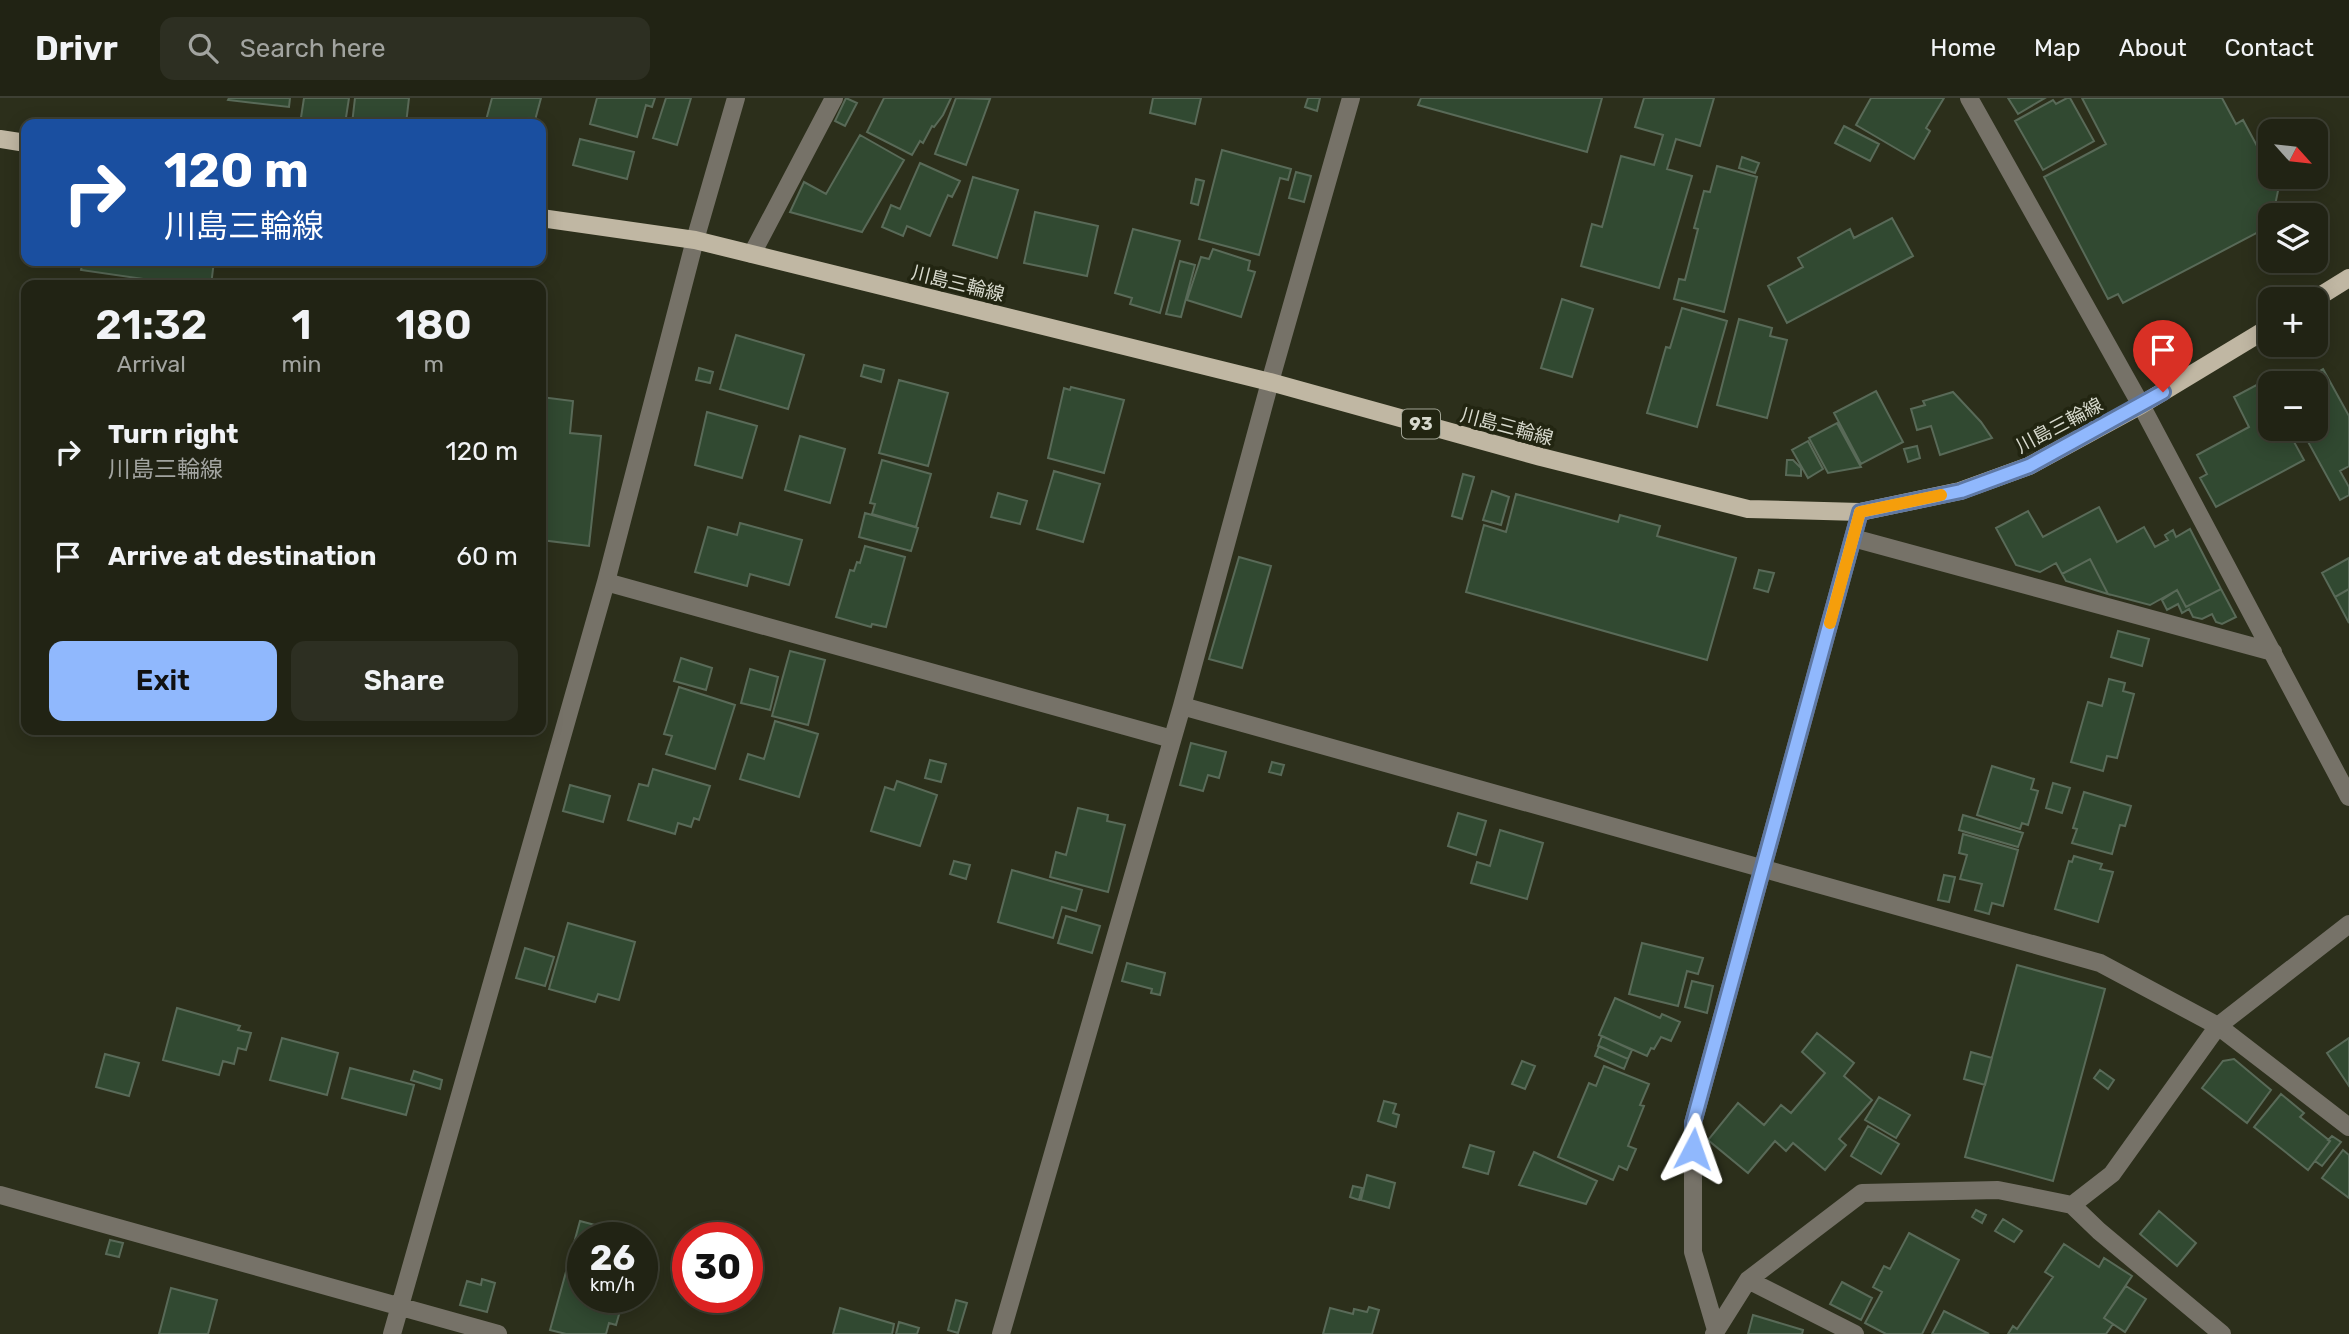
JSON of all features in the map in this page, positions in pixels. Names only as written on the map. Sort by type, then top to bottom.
[{"type":"main road","points":[[0,139],[21,142]]},
{"type":"main road","name":"川島三輪線","points":[[546,219],[695,240],[1270,382],[1541,457],[1748,509],[1860,512],[1961,491],[2029,466],[2141,405],[2258,334]]},
{"type":"main road","points":[[2328,291],[2349,278]]},
{"type":"street","points":[[392,1334],[606,582],[695,240],[736,98]]},
{"type":"street","points":[[752,254],[834,98]]},
{"type":"street","points":[[1001,1334],[1182,706],[1351,98]]},
{"type":"street","points":[[1969,98],[2141,405],[2349,797]]},
{"type":"street","points":[[1715,1332],[1693,1251],[1693,1123],[1860,512]]},
{"type":"street","points":[[1853,538],[2273,652]]},
{"type":"street","points":[[606,582],[1172,738]]},
{"type":"street","points":[[1182,706],[2100,963],[2218,1026],[2349,1127]]},
{"type":"street","points":[[2072,1205],[2112,1174],[2218,1026],[2349,924]]},
{"type":"street","points":[[1715,1332],[1748,1280],[1862,1193],[1998,1190],[2072,1205],[2099,1231],[2222,1334]]},
{"type":"street","points":[[0,1195],[498,1334]]},
{"type":"street","points":[[1748,1280],[1855,1334]]},
{"type":"building","points":[[290,98],[289,107],[228,100]]},
{"type":"building","points":[[304,98],[349,98],[346,119],[301,119]]},
{"type":"building","points":[[355,98],[409,98],[407,119],[353,119]]},
{"type":"building","points":[[492,98],[541,98],[535,119],[486,119]]},
{"type":"building","points":[[597,98],[655,98],[652,107],[646,105],[637,137],[590,124]]},
{"type":"building","points":[[666,98],[691,98],[677,145],[653,138]]},
{"type":"building","points":[[846,98],[857,103],[845,126],[835,121]]},
{"type":"building","points":[[884,98],[951,98],[943,115],[934,127],[932,126],[923,143],[920,141],[912,155],[867,132]]},
{"type":"building","points":[[956,98],[990,99],[966,165],[935,154]]},
{"type":"building","points":[[1153,98],[1201,98],[1195,124],[1150,113]]},
{"type":"building","points":[[1308,98],[1320,98],[1317,111],[1305,107]]},
{"type":"building","points":[[1421,98],[1602,98],[1587,152],[1418,105]]},
{"type":"building","points":[[1644,98],[1714,98],[1700,146],[1676,139],[1667,169],[1692,176],[1659,288],[1581,266],[1592,224],[1602,227],[1621,156],[1654,165],[1663,135],[1635,127]]},
{"type":"building","points":[[1871,98],[1944,98],[1926,128],[1930,131],[1914,159],[1856,125]]},
{"type":"building","points":[[2008,98],[2045,98],[2018,114]]},
{"type":"building","points":[[2070,98],[2094,141],[2043,170],[2015,121],[2053,100],[2056,104]]},
{"type":"building","points":[[2082,98],[2222,98],[2236,124],[2243,120],[2258,148],[2258,189],[2278,189],[2275,203],[2258,203],[2258,232],[2123,303],[2118,294],[2108,299],[2044,177],[2106,144]]},
{"type":"building","points":[[1844,126],[1879,144],[1870,161],[1835,143]]},
{"type":"building","points":[[860,135],[904,160],[862,232],[790,212],[804,182],[826,194]]},
{"type":"building","points":[[580,139],[634,152],[627,179],[573,165]]},
{"type":"building","points":[[1222,150],[1291,169],[1288,180],[1280,178],[1259,255],[1199,239]]},
{"type":"building","points":[[1742,157],[1759,163],[1755,173],[1739,168]]},
{"type":"building","points":[[920,163],[960,181],[952,197],[948,195],[930,236],[907,226],[903,236],[882,227],[891,205],[900,209]]},
{"type":"building","points":[[1717,166],[1757,177],[1724,312],[1674,299],[1679,279],[1685,280],[1704,191],[1710,192]]},
{"type":"building","points":[[1296,172],[1311,176],[1304,202],[1289,198]]},
{"type":"building","points":[[973,177],[1018,190],[997,258],[953,245]]},
{"type":"building","points":[[1196,179],[1204,181],[1198,205],[1191,203]]},
{"type":"building","points":[[1035,212],[1098,226],[1087,276],[1024,263]]},
{"type":"building","points":[[1892,218],[1913,256],[1787,323],[1768,286],[1803,267],[1798,258],[1850,229],[1854,238]]},
{"type":"building","points":[[1133,229],[1180,241],[1160,313],[1130,304],[1132,298],[1115,293]]},
{"type":"building","points":[[1213,249],[1250,261],[1248,270],[1255,272],[1241,317],[1187,300],[1201,257],[1209,259]]},
{"type":"building","points":[[1180,261],[1195,265],[1181,317],[1166,314]]},
{"type":"building","points":[[82,266],[213,266],[212,280],[150,280],[81,270]]},
{"type":"building","points":[[1562,299],[1593,309],[1572,377],[1541,368]]},
{"type":"building","points":[[1682,308],[1727,321],[1697,427],[1647,413],[1666,347],[1670,348]]},
{"type":"building","points":[[1739,319],[1772,328],[1770,336],[1787,340],[1767,418],[1717,405]]},
{"type":"building","points":[[736,335],[804,355],[788,409],[720,389]]},
{"type":"building","points":[[864,365],[884,370],[881,382],[861,376]]},
{"type":"building","points":[[699,368],[713,372],[710,383],[696,380]]},
{"type":"building","points":[[2328,378],[2349,416],[2349,466],[2340,471],[2349,487],[2349,495],[2340,500],[2308,441],[2328,441]]},
{"type":"building","points":[[899,380],[948,393],[928,466],[879,453]]},
{"type":"building","points":[[2258,384],[2258,441],[2294,441],[2304,460],[2216,507],[2200,478],[2207,474],[2197,455],[2249,427],[2234,397]]},
{"type":"building","points":[[1071,387],[1124,400],[1104,473],[1048,458],[1064,388],[1070,390]]},
{"type":"building","points":[[1876,391],[1903,442],[1861,464],[1834,413]]},
{"type":"building","points":[[1953,392],[1992,438],[1940,455],[1931,426],[1917,430],[1911,409],[1925,405],[1923,401]]},
{"type":"building","points":[[546,398],[573,401],[570,433],[601,436],[589,546],[546,541]]},
{"type":"building","points":[[707,412],[757,426],[742,478],[695,465]]},
{"type":"building","points":[[1837,423],[1861,467],[1828,473],[1809,438]]},
{"type":"building","points":[[800,436],[845,449],[830,503],[785,490]]},
{"type":"building","points":[[1808,441],[1823,469],[1808,478],[1792,450]]},
{"type":"building","points":[[1917,446],[1920,458],[1908,462],[1904,449]]},
{"type":"building","points":[[882,460],[931,474],[916,527],[872,514],[875,504],[870,503]]},
{"type":"building","points":[[1787,460],[1793,460],[1801,468],[1801,476],[1786,475]]},
{"type":"building","points":[[1054,471],[1100,484],[1083,542],[1037,529]]},
{"type":"building","points":[[1463,474],[1474,477],[1462,519],[1452,516]]},
{"type":"building","points":[[1492,491],[1509,497],[1501,525],[1483,520]]},
{"type":"building","points":[[998,493],[1027,501],[1020,524],[991,517]]},
{"type":"building","points":[[1516,494],[1618,522],[1620,515],[1660,526],[1657,536],[1736,558],[1707,660],[1466,592],[1484,525],[1506,532]]},
{"type":"building","points":[[2099,507],[2117,542],[2144,527],[2155,547],[2168,540],[2165,535],[2173,530],[2176,537],[2190,529],[2221,589],[2186,607],[2177,590],[2150,605],[2108,594],[2090,559],[2062,574],[2056,563],[2040,572],[2016,565],[1996,528],[2028,511],[2043,537]]},
{"type":"building","points":[[865,513],[918,528],[911,551],[859,537]]},
{"type":"building","points":[[740,523],[802,540],[789,585],[750,574],[747,586],[695,572],[708,527],[737,535]]},
{"type":"building","points":[[865,546],[905,557],[886,627],[872,624],[871,627],[836,617],[850,570],[854,571],[857,562],[860,563]]},
{"type":"building","points":[[1239,557],[1271,566],[1242,668],[1209,659]]},
{"type":"building","points":[[2349,558],[2349,589],[2335,597],[2322,573]]},
{"type":"building","points":[[2090,559],[2108,594],[2066,581],[2062,574]]},
{"type":"building","points":[[1759,570],[1774,573],[1768,592],[1754,588]]},
{"type":"building","points":[[2221,589],[2236,617],[2222,624],[2216,622],[2212,614],[2202,619],[2193,617],[2189,609],[2182,613],[2178,604],[2167,610],[2162,600],[2177,590],[2186,607]]},
{"type":"building","points":[[2349,589],[2349,623],[2335,597]]},
{"type":"building","points":[[2118,631],[2149,639],[2142,666],[2111,657]]},
{"type":"building","points":[[790,651],[825,660],[808,725],[772,716]]},
{"type":"building","points":[[681,658],[712,668],[706,690],[674,681]]},
{"type":"building","points":[[750,669],[778,677],[770,710],[741,703]]},
{"type":"building","points":[[2109,679],[2125,683],[2123,691],[2134,694],[2117,758],[2107,756],[2103,771],[2071,762],[2088,702],[2102,706]]},
{"type":"building","points":[[679,687],[735,705],[715,769],[666,754],[672,736],[664,734]]},
{"type":"building","points":[[775,721],[818,734],[799,797],[740,779],[748,754],[764,759]]},
{"type":"building","points":[[1191,743],[1226,752],[1219,778],[1208,775],[1203,791],[1180,785]]},
{"type":"building","points":[[930,760],[946,764],[941,782],[925,778]]},
{"type":"building","points":[[1272,762],[1284,765],[1281,775],[1269,772]]},
{"type":"building","points":[[1992,766],[2034,779],[2031,789],[2038,791],[2028,825],[2022,823],[2020,829],[1977,815]]},
{"type":"building","points":[[653,769],[710,786],[699,820],[694,818],[691,827],[678,823],[675,834],[628,820],[639,784],[648,786]]},
{"type":"building","points":[[897,781],[937,795],[920,846],[871,831],[885,787],[894,790]]},
{"type":"building","points":[[2053,783],[2070,788],[2062,813],[2046,808]]},
{"type":"building","points":[[570,785],[610,796],[603,822],[563,811]]},
{"type":"building","points":[[2084,792],[2131,806],[2125,826],[2120,825],[2112,854],[2072,843],[2077,829],[2073,828]]},
{"type":"building","points":[[1078,808],[1108,815],[1107,821],[1125,825],[1108,892],[1050,877],[1056,852],[1066,855]]},
{"type":"building","points":[[1458,813],[1486,821],[1476,855],[1448,846]]},
{"type":"building","points":[[1963,815],[2023,833],[2018,847],[1959,830]]},
{"type":"building","points":[[1500,830],[1543,843],[1527,899],[1471,883],[1477,862],[1490,866]]},
{"type":"building","points":[[1963,834],[2018,850],[2003,906],[1992,903],[1989,914],[1975,910],[1982,884],[1960,879],[1967,855],[1959,853]]},
{"type":"building","points":[[2074,856],[2102,864],[2100,869],[2113,872],[2098,922],[2055,909],[2069,861],[2072,862]]},
{"type":"building","points":[[954,861],[970,865],[966,879],[950,874]]},
{"type":"building","points":[[1012,870],[1082,890],[1076,911],[1062,907],[1053,938],[998,922]]},
{"type":"building","points":[[1944,875],[1955,877],[1949,902],[1938,900]]},
{"type":"building","points":[[1066,916],[1100,926],[1092,953],[1058,943]]},
{"type":"building","points":[[568,923],[635,942],[619,1000],[598,994],[595,1002],[549,989]]},
{"type":"building","points":[[1642,943],[1703,958],[1698,974],[1687,971],[1678,1006],[1629,994]]},
{"type":"building","points":[[525,948],[554,957],[545,986],[516,978]]},
{"type":"building","points":[[1127,963],[1165,973],[1160,995],[1151,993],[1152,989],[1122,981]]},
{"type":"building","points":[[2017,965],[2105,989],[2053,1181],[1965,1157]]},
{"type":"building","points":[[1692,981],[1713,986],[1707,1013],[1685,1007]]},
{"type":"building","points":[[1615,998],[1660,1018],[1662,1014],[1680,1022],[1671,1041],[1661,1037],[1647,1056],[1599,1035]]},
{"type":"building","points":[[177,1008],[240,1026],[238,1030],[251,1033],[246,1050],[238,1048],[234,1064],[223,1061],[219,1075],[163,1060]]},
{"type":"building","points":[[1817,1033],[1854,1063],[1844,1076],[1872,1100],[1839,1139],[1846,1145],[1825,1170],[1793,1143],[1786,1151],[1775,1141],[1748,1173],[1708,1140],[1738,1103],[1764,1125],[1781,1105],[1791,1113],[1825,1073],[1802,1052]]},
{"type":"building","points":[[1602,1036],[1632,1050],[1628,1059],[1598,1046]]},
{"type":"building","points":[[282,1038],[338,1053],[327,1095],[270,1080]]},
{"type":"building","points":[[2349,1038],[2349,1086],[2327,1053]]},
{"type":"building","points":[[1599,1046],[1628,1059],[1624,1069],[1595,1056]]},
{"type":"building","points":[[1971,1052],[1992,1058],[1985,1085],[1964,1079]]},
{"type":"building","points":[[105,1054],[139,1063],[129,1096],[96,1087]]},
{"type":"building","points":[[2234,1059],[2271,1090],[2247,1123],[2202,1088],[2223,1061]]},
{"type":"building","points":[[1522,1061],[1535,1066],[1525,1089],[1512,1084]]},
{"type":"building","points":[[1604,1066],[1649,1084],[1640,1105],[1644,1106],[1628,1146],[1636,1149],[1627,1170],[1619,1166],[1613,1180],[1558,1157],[1589,1083],[1596,1086]]},
{"type":"building","points":[[350,1068],[414,1085],[406,1115],[342,1098]]},
{"type":"building","points":[[2100,1070],[2114,1080],[2108,1089],[2094,1078]]},
{"type":"building","points":[[414,1071],[442,1080],[440,1089],[411,1080]]},
{"type":"building","points":[[2281,1094],[2304,1113],[2300,1117],[2330,1141],[2308,1170],[2254,1127]]},
{"type":"building","points":[[1879,1097],[1910,1115],[1896,1138],[1865,1120]]},
{"type":"building","points":[[1384,1101],[1396,1104],[1393,1113],[1399,1115],[1396,1127],[1378,1121]]},
{"type":"building","points":[[1868,1126],[1899,1144],[1881,1174],[1851,1156]]},
{"type":"building","points":[[2332,1136],[2341,1142],[2322,1166],[2315,1161]]},
{"type":"building","points":[[1470,1145],[1494,1152],[1488,1174],[1463,1167]]},
{"type":"building","points":[[2343,1150],[2349,1155],[2349,1198],[2322,1178]]},
{"type":"building","points":[[1534,1152],[1597,1181],[1586,1204],[1519,1185]]},
{"type":"building","points":[[1367,1175],[1395,1183],[1389,1208],[1361,1200]]},
{"type":"building","points":[[1353,1186],[1362,1188],[1359,1200],[1350,1197]]},
{"type":"building","points":[[1976,1210],[1986,1215],[1982,1223],[1972,1217]]},
{"type":"building","points":[[2159,1211],[2196,1243],[2177,1266],[2140,1234]]},
{"type":"building","points":[[2003,1219],[2022,1231],[2014,1242],[1995,1231]]},
{"type":"building","points":[[1909,1233],[1959,1260],[1922,1334],[1886,1334],[1865,1323],[1882,1292],[1873,1287],[1884,1266],[1890,1269]]},
{"type":"building","points":[[110,1240],[123,1243],[119,1257],[106,1254]]},
{"type":"building","points":[[2064,1244],[2099,1267],[2104,1258],[2132,1276],[2104,1318],[2113,1324],[2106,1334],[2008,1334],[2013,1326],[2017,1329],[2053,1277],[2045,1272]]},
{"type":"building","points":[[567,1268],[567,1313],[619,1313],[616,1325],[609,1323],[606,1334],[566,1334],[550,1330]]},
{"type":"building","points":[[482,1279],[495,1283],[487,1312],[460,1305],[467,1281],[481,1285]]},
{"type":"building","points":[[1842,1282],[1872,1298],[1861,1320],[1830,1304]]},
{"type":"building","points":[[2126,1286],[2146,1299],[2125,1332],[2104,1318]]},
{"type":"building","points":[[171,1288],[217,1300],[208,1334],[159,1334]]},
{"type":"building","points":[[956,1300],[967,1303],[958,1333],[948,1330]]},
{"type":"building","points":[[1369,1307],[1379,1310],[1372,1334],[1323,1334],[1330,1308],[1353,1314],[1354,1309],[1367,1312]]},
{"type":"building","points":[[840,1308],[894,1324],[892,1334],[833,1334]]},
{"type":"building","points":[[1944,1311],[1989,1334],[1932,1334]]},
{"type":"building","points":[[1753,1315],[1803,1330],[1802,1334],[1748,1334]]},
{"type":"building","points":[[899,1322],[919,1328],[917,1334],[896,1334]]},
{"type":"slow traffic","points":[[1830,623],[1860,512],[1941,495]]},
{"type":"route","points":[[1693,1149],[1693,1123],[1860,512],[1961,491],[2029,466],[2163,392]]}]
